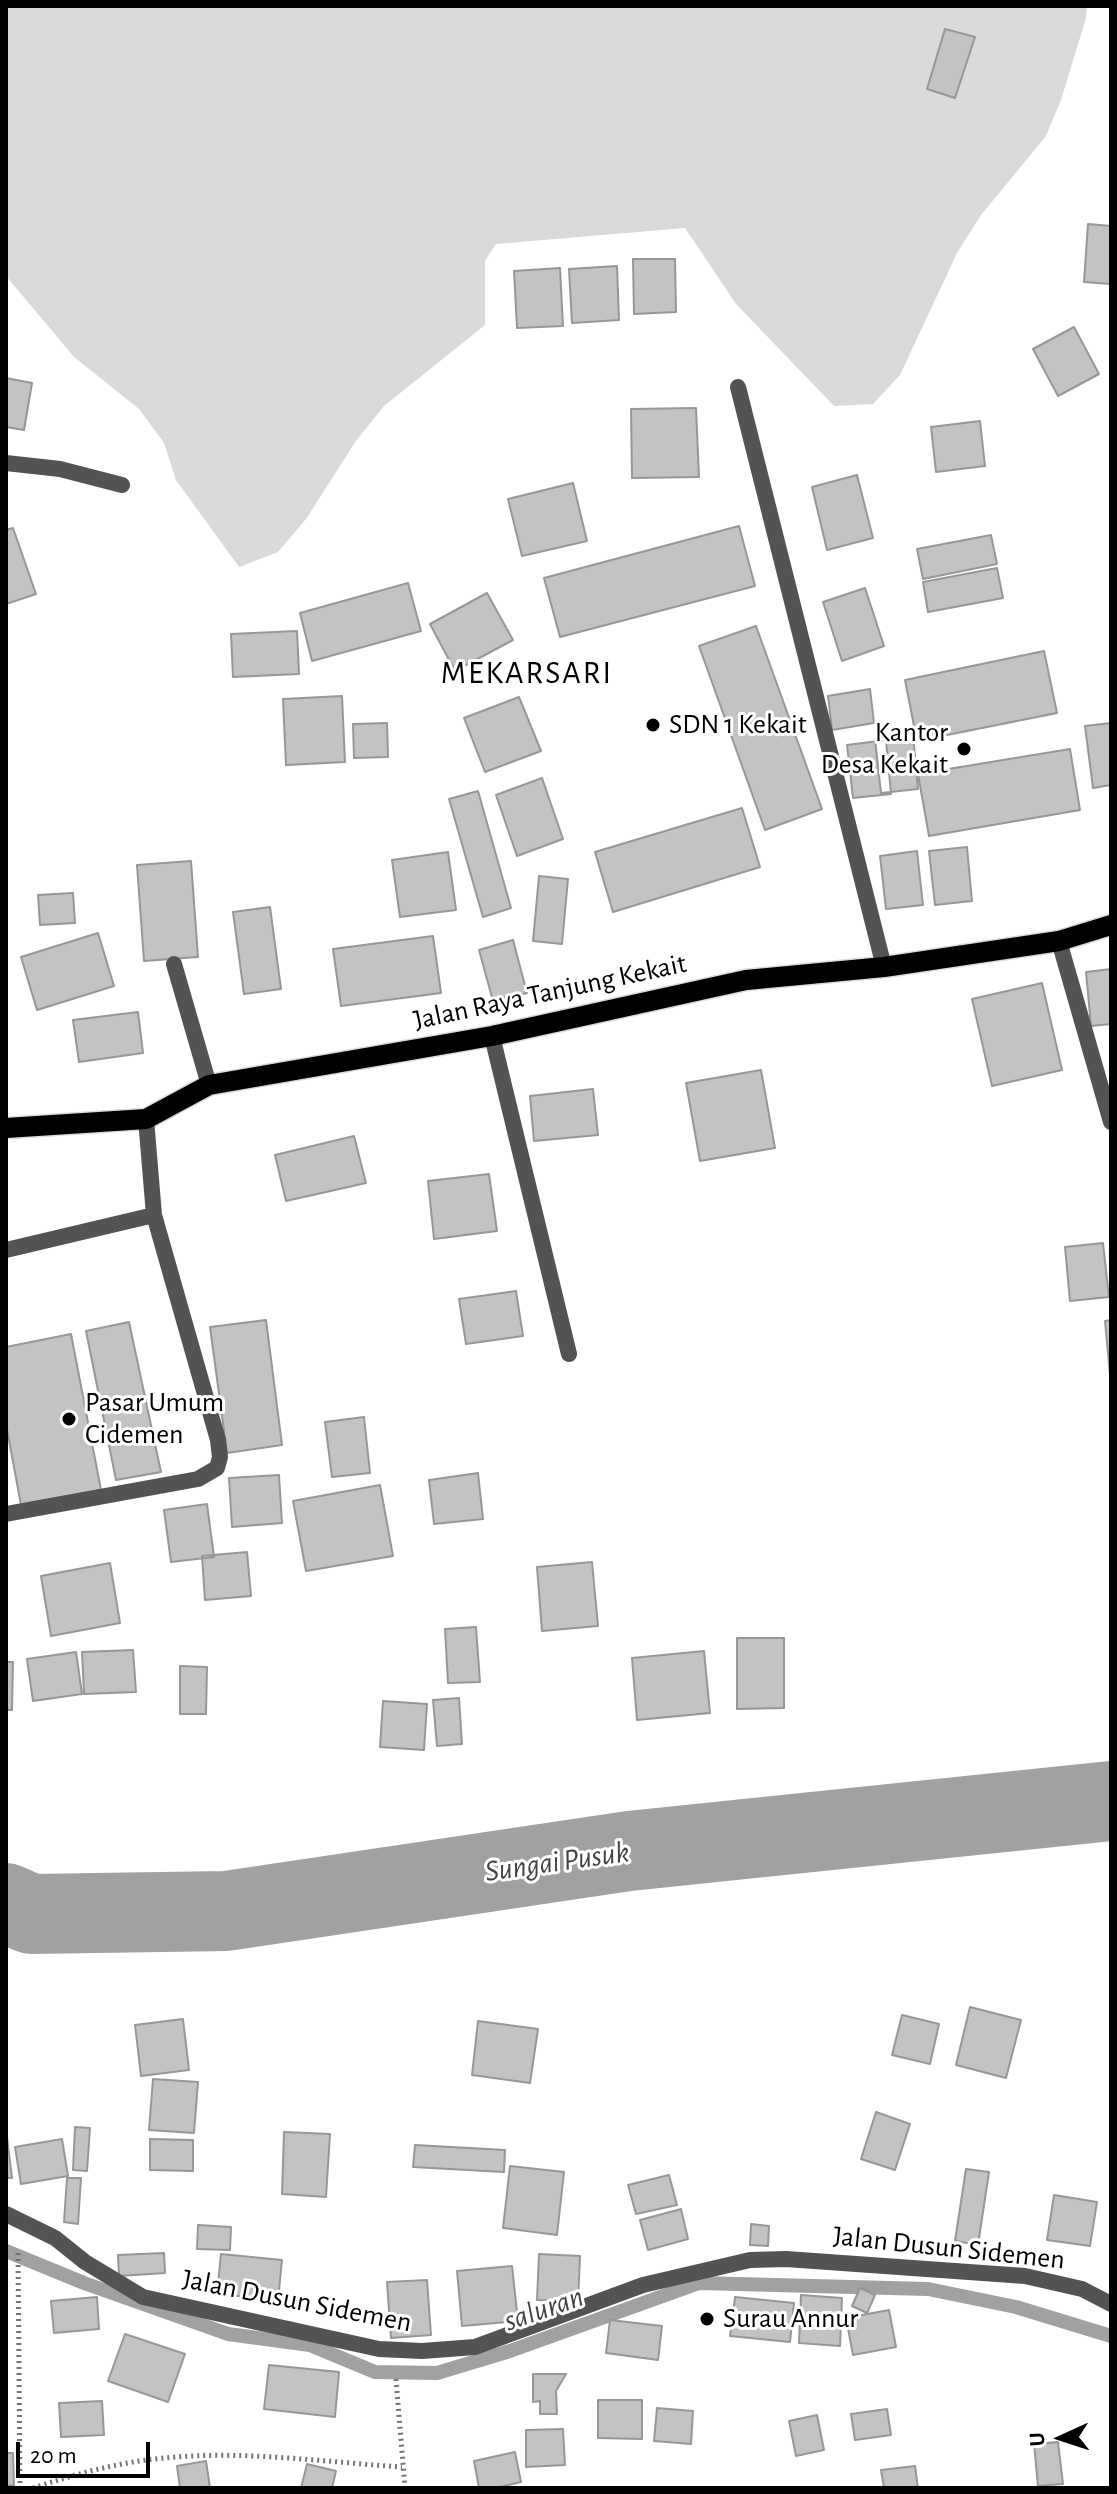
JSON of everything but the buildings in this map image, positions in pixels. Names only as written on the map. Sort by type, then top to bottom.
[{"type":"main road","name":"Jalan Raya Tanjung Kekait","points":[[6,1128],[146,1119],[209,1085],[492,1036],[746,980],[884,967],[1059,941],[1111,925]]},
{"type":"street","points":[[738,387],[884,967]]},
{"type":"street","points":[[6,463],[60,469],[122,485]]},
{"type":"street","points":[[1059,941],[1111,1122]]},
{"type":"street","points":[[174,964],[209,1085]]},
{"type":"street","points":[[492,1036],[569,1354]]},
{"type":"street","points":[[6,1514],[198,1479],[217,1468],[220,1457],[218,1440],[154,1215],[146,1119]]},
{"type":"street","points":[[6,1250],[154,1215]]},
{"type":"street","name":"Jalan Dusun Sidemen","points":[[6,2214],[55,2238],[85,2262],[143,2297],[379,2349],[422,2351],[475,2347],[643,2285],[750,2260],[786,2259],[1025,2276],[1082,2289],[1111,2304]]},
{"type":"path","points":[[19,2267],[20,2488]]},
{"type":"path","points":[[398,2395],[405,2488]]},
{"type":"path","points":[[33,2488],[115,2465],[213,2455],[402,2467]]},
{"type":"shaded area","points":[[6,6],[1087,6],[1061,100],[1046,136],[981,215],[957,253],[900,375],[873,404],[834,406],[736,304],[685,228],[496,244],[485,261],[485,325],[384,406],[356,441],[306,519],[278,552],[239,567],[176,480],[164,443],[139,409],[74,357],[6,276]]},
{"type":"waterway","name":"Sungai Pusuk","points":[[6,1903],[31,1914],[226,1911],[629,1851],[1111,1801]]},
{"type":"waterway","name":"saluran","points":[[6,2251],[84,2283],[228,2334],[310,2345],[375,2372],[437,2373],[510,2351],[699,2283],[928,2289],[1016,2307],[1111,2336]]},
{"type":"place","name":"SDN 1 Kekait","points":[[653,725]]},
{"type":"place","name":"Kantor Desa Kekait","points":[[964,749]]},
{"type":"place","name":"Pasar Umum Cidemen","points":[[69,1419]]},
{"type":"place","name":"Surau Annur","points":[[707,2319]]},
{"type":"district","name":"MEKARSARI","points":[[527,673]]}]
